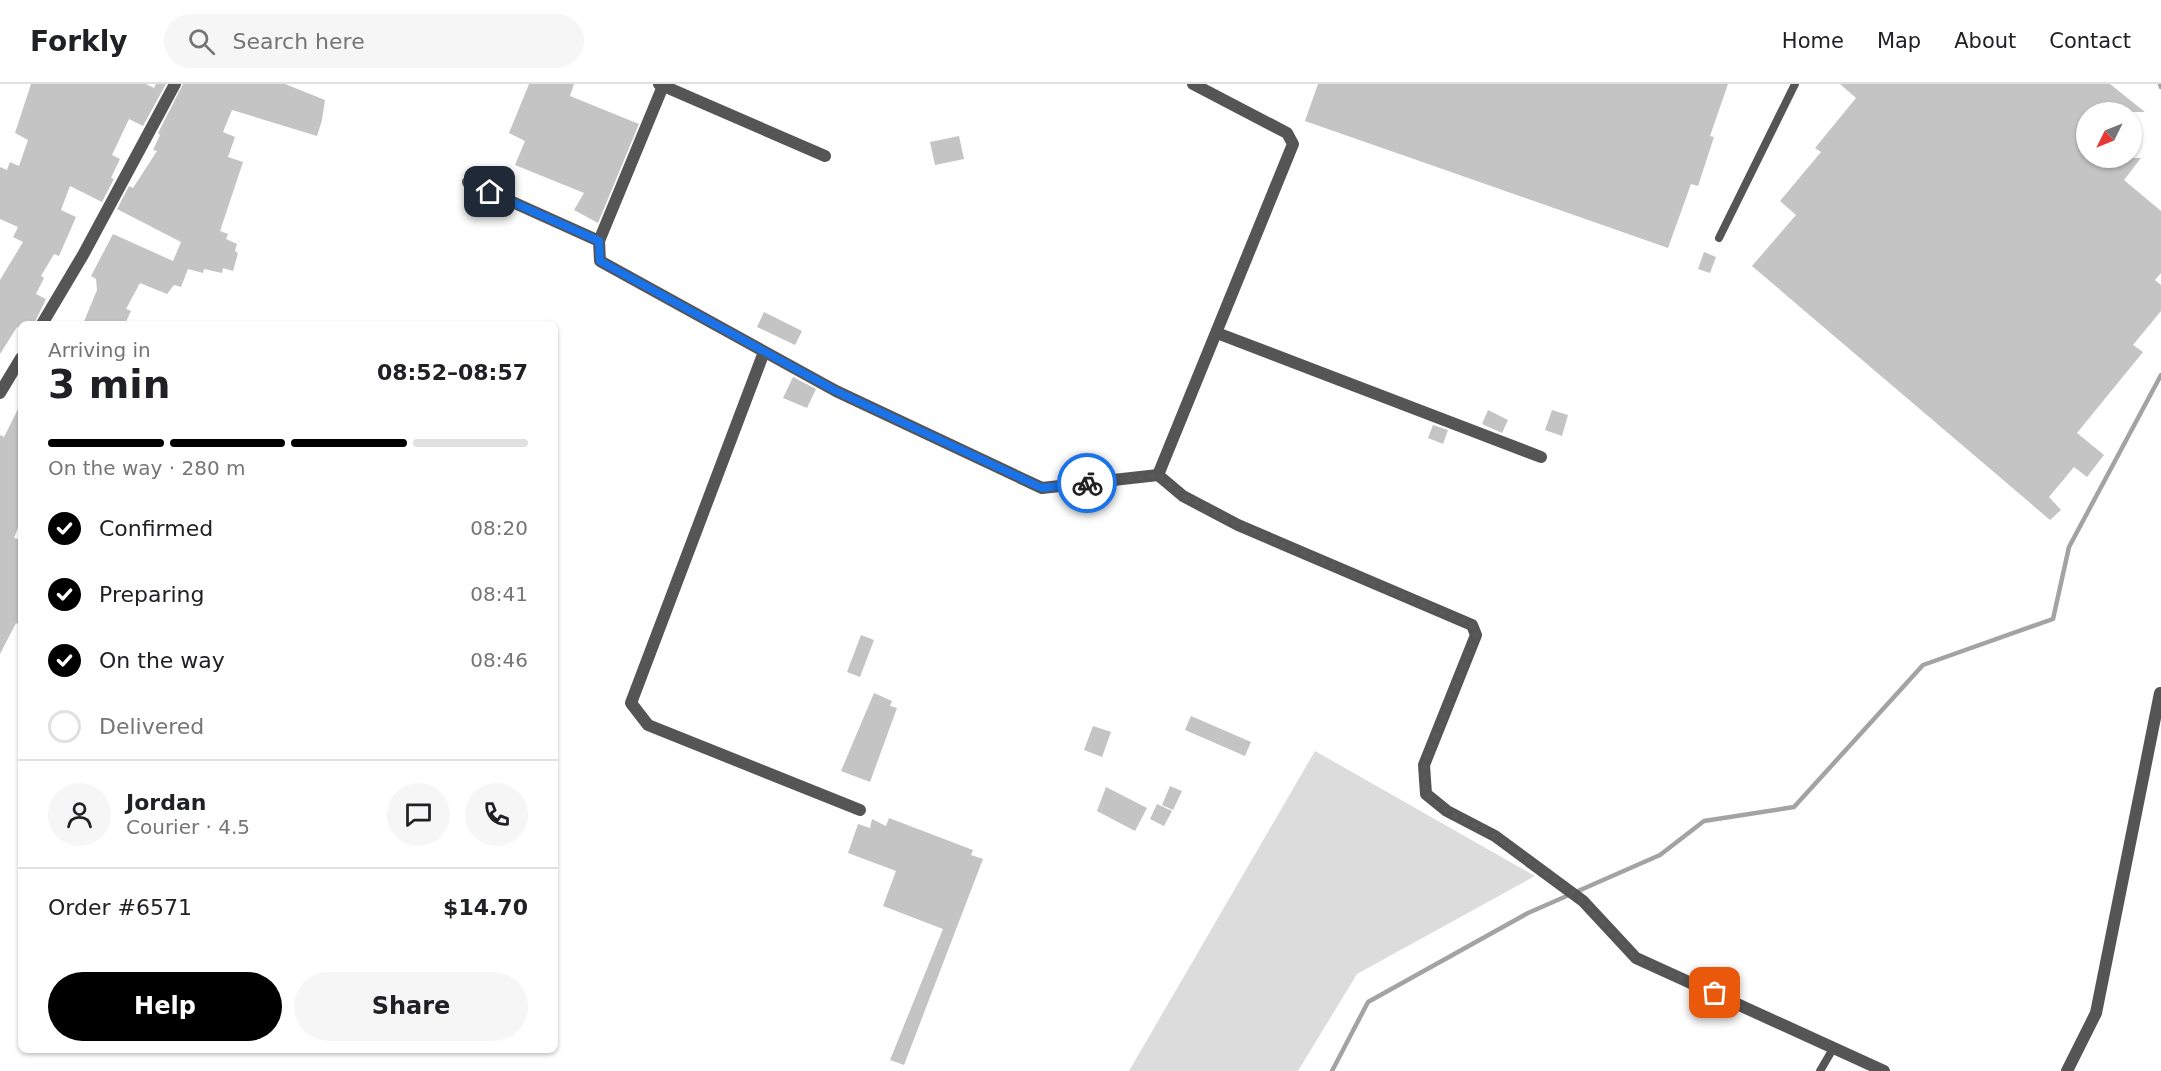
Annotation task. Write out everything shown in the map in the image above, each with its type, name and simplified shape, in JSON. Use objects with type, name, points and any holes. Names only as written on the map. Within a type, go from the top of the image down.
[{"type":"street","points":[[44,321],[83,255],[175,84]]},
{"type":"street","points":[[1158,475],[1293,144],[1287,133],[1192,84]]},
{"type":"street","points":[[825,156],[661,85],[599,241],[600,261],[836,391],[1042,488],[1158,475],[1183,496],[1238,525],[1472,625],[1476,635],[1424,765],[1426,794],[1447,811],[1495,836],[1583,901],[1636,958],[1884,1071]]},
{"type":"street","points":[[468,182],[599,241]]},
{"type":"street","points":[[1217,333],[1541,457]]},
{"type":"street","points":[[764,352],[631,703],[648,726],[860,810]]},
{"type":"street","points":[[0,393],[18,363]]},
{"type":"street","points":[[2067,1071],[2096,1012],[2160,693]]},
{"type":"lane","points":[[1719,238],[1795,84]]},
{"type":"lane","points":[[1820,1071],[1833,1047]]},
{"type":"shaded area","points":[[1315,751],[1535,876],[1357,974],[1298,1071],[1129,1071]]},
{"type":"building","points":[[31,84],[146,84],[154,88],[156,84],[166,84],[143,126],[129,119],[112,155],[120,159],[111,178],[114,179],[102,202],[70,186],[61,210],[76,217],[59,256],[54,254],[41,276],[44,278],[36,294],[46,299],[35,321],[18,321],[18,328],[0,354],[0,280],[23,242],[13,237],[18,227],[0,219],[0,167],[7,170],[10,162],[19,166],[28,140],[15,133]]},
{"type":"building","points":[[183,84],[285,84],[325,100],[317,136],[232,110],[223,132],[235,137],[228,157],[243,162],[220,231],[228,234],[226,239],[237,244],[235,251],[238,253],[233,271],[223,268],[222,273],[204,269],[203,273],[188,269],[181,287],[174,285],[167,294],[140,283],[126,309],[131,311],[126,321],[84,321],[97,290],[96,279],[91,276],[113,234],[173,261],[181,242],[117,209],[129,186],[133,188],[157,151],[153,150],[160,135],[158,133]]},
{"type":"building","points":[[529,84],[574,84],[570,96],[639,124],[598,223],[574,210],[584,193],[515,165],[525,141],[509,133]]},
{"type":"building","points":[[1318,84],[1728,84],[1710,136],[1714,137],[1698,186],[1691,184],[1668,248],[1305,121]]},
{"type":"building","points":[[1840,84],[2110,84],[2132,102],[2076,102],[2076,168],[2133,168],[2124,180],[2161,211],[2161,273],[2155,280],[2161,285],[2161,311],[2133,345],[2143,352],[2077,433],[2104,455],[2087,477],[2074,467],[2049,497],[2061,510],[2050,520],[1752,266],[1796,215],[1780,201],[1821,152],[1815,148],[1856,98]]},
{"type":"building","points":[[959,136],[964,159],[935,165],[930,142]]},
{"type":"building","points":[[1704,252],[1716,257],[1710,273],[1698,269]]},
{"type":"building","points":[[764,312],[802,331],[795,345],[757,327]]},
{"type":"building","points":[[793,377],[816,389],[807,408],[783,398]]},
{"type":"building","points":[[18,409],[18,528],[14,538],[18,539],[18,624],[16,623],[0,654],[0,435],[4,437]]},
{"type":"building","points":[[1488,410],[1508,420],[1502,433],[1482,424]]},
{"type":"building","points":[[1552,410],[1568,415],[1562,436],[1545,430]]},
{"type":"building","points":[[1433,425],[1448,430],[1443,444],[1428,438]]},
{"type":"building","points":[[861,635],[874,640],[860,677],[847,672]]},
{"type":"building","points":[[874,693],[892,701],[890,706],[897,708],[870,782],[841,771]]},
{"type":"building","points":[[1191,716],[1251,742],[1245,756],[1185,730]]},
{"type":"building","points":[[1093,726],[1111,732],[1102,757],[1084,750]]},
{"type":"building","points":[[1170,786],[1182,791],[1173,810],[1162,805]]},
{"type":"building","points":[[1106,787],[1147,808],[1135,831],[1097,811]]},
{"type":"building","points":[[1157,804],[1172,811],[1164,826],[1150,819]]},
{"type":"building","points":[[889,818],[973,850],[971,855],[983,859],[904,1065],[890,1060],[943,929],[883,906],[896,871],[848,853],[858,824],[870,828],[872,819],[886,826]]},
{"type":"waterway","points":[[1332,1071],[1368,1002],[1528,913],[1660,855],[1704,821],[1794,807],[1923,665],[2053,619],[2069,547],[2161,375]]},
{"type":"way so far","points":[[1087,483],[1158,475],[1183,496],[1238,525],[1472,625],[1476,635],[1424,765],[1426,794],[1447,811],[1495,836],[1583,901],[1636,958],[1715,993]]},
{"type":"route","points":[[490,192],[599,241],[600,261],[836,391],[1042,488],[1087,483]]}]
